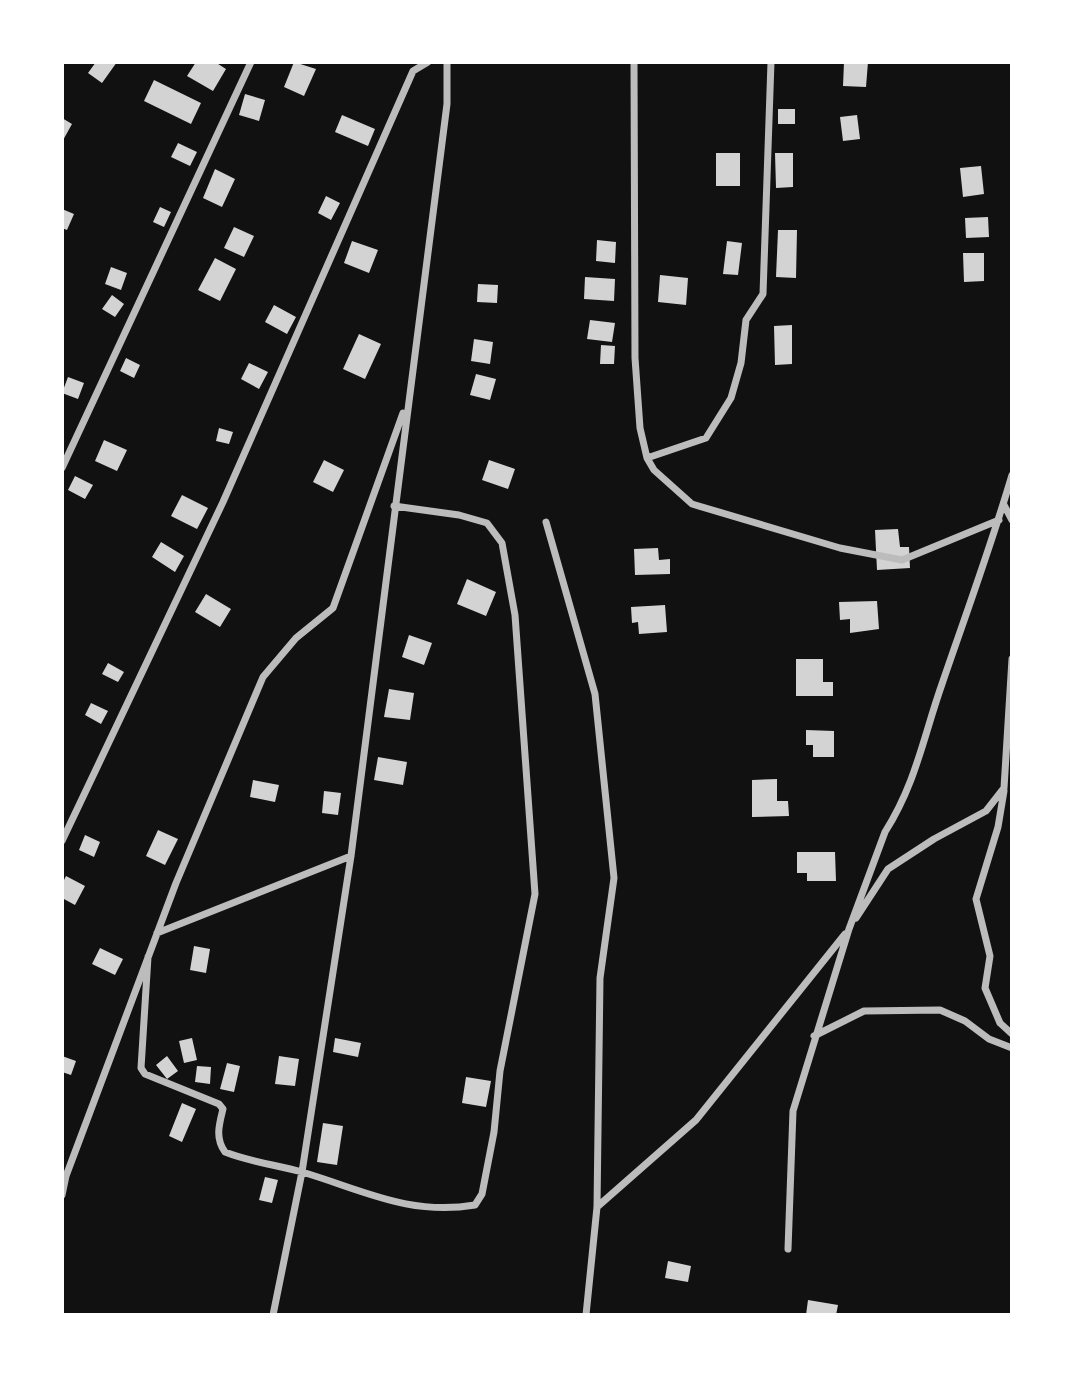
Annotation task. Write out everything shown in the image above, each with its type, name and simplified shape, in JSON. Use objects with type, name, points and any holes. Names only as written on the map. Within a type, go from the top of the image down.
[{"type":"street","points":[[62,468],[251,62]]},
{"type":"street","points":[[62,841],[223,502],[413,71],[428,62]]},
{"type":"street","points":[[273,1315],[302,1172],[351,856],[447,104],[447,62]]},
{"type":"street","points":[[634,62],[635,358],[640,428],[647,458],[654,470],[692,504],[840,548],[902,560],[999,520]]},
{"type":"street","points":[[647,458],[706,438],[731,398],[741,363],[746,320],[763,294],[771,62]]},
{"type":"street","points":[[62,1195],[66,1176],[157,933],[263,677],[296,638],[333,608],[408,399]]},
{"type":"street","points":[[788,1249],[793,1111],[814,1037],[885,832],[903,804],[916,772],[940,688],[1012,475]]},
{"type":"street","points":[[1004,504],[1012,520]]},
{"type":"street","points":[[148,957],[141,1068],[145,1074],[219,1104],[223,1109],[219,1143],[225,1152],[417,1207],[439,1210],[475,1205],[482,1194],[494,1132],[500,1071],[535,894],[515,615],[502,543],[487,523],[459,515],[394,506]]},
{"type":"street","points":[[546,522],[595,694],[614,878],[600,978],[597,1207],[586,1315]]},
{"type":"street","points":[[1012,659],[1004,788],[998,827],[976,899],[990,956],[985,988],[1000,1023],[1012,1034]]},
{"type":"street","points":[[597,1207],[696,1120],[849,929],[888,869],[986,811],[1004,788]]},
{"type":"street","points":[[157,933],[351,856]]},
{"type":"street","points":[[814,1037],[864,1011],[940,1010],[965,1021],[989,1039],[1012,1048]]},
{"type":"building","points":[[96,62],[117,62],[102,83],[88,73]]},
{"type":"building","points":[[196,62],[215,62],[226,69],[213,91],[187,76]]},
{"type":"building","points":[[294,62],[316,69],[304,96],[284,87]]},
{"type":"building","points":[[844,62],[868,62],[866,87],[843,86]]},
{"type":"building","points":[[154,80],[201,103],[191,124],[144,101]]},
{"type":"building","points":[[245,94],[265,100],[259,121],[239,115]]},
{"type":"building","points":[[778,109],[795,109],[795,124],[778,124]]},
{"type":"building","points":[[342,115],[375,129],[368,146],[335,132]]},
{"type":"building","points":[[857,115],[860,139],[843,141],[840,117]]},
{"type":"building","points":[[62,118],[72,124],[62,142]]},
{"type":"building","points":[[178,143],[197,152],[190,166],[171,157]]},
{"type":"building","points":[[716,153],[740,153],[740,186],[716,186]]},
{"type":"building","points":[[775,153],[793,153],[793,187],[776,188]]},
{"type":"building","points":[[981,166],[984,194],[963,197],[960,168]]},
{"type":"building","points":[[215,169],[235,179],[222,207],[203,198]]},
{"type":"building","points":[[326,196],[340,203],[331,220],[318,213]]},
{"type":"building","points":[[160,207],[171,212],[164,227],[153,222]]},
{"type":"building","points":[[62,209],[74,214],[67,230],[62,228]]},
{"type":"building","points":[[988,217],[989,237],[966,238],[965,218]]},
{"type":"building","points":[[234,227],[254,236],[244,257],[224,248]]},
{"type":"building","points":[[778,230],[797,230],[796,278],[776,277]]},
{"type":"building","points":[[597,240],[616,242],[615,263],[596,261]]},
{"type":"building","points":[[352,241],[378,250],[369,273],[344,263]]},
{"type":"building","points":[[727,241],[742,243],[738,275],[723,274]]},
{"type":"building","points":[[963,253],[984,253],[984,281],[964,282]]},
{"type":"building","points":[[215,258],[236,269],[220,301],[198,290]]},
{"type":"building","points":[[111,267],[127,273],[121,290],[105,284]]},
{"type":"building","points":[[660,275],[688,278],[686,305],[658,302]]},
{"type":"building","points":[[585,277],[615,279],[614,301],[584,299]]},
{"type":"building","points":[[478,284],[498,285],[497,303],[477,302]]},
{"type":"building","points":[[112,295],[124,304],[115,317],[102,309]]},
{"type":"building","points":[[274,305],[296,317],[287,334],[265,322]]},
{"type":"building","points":[[590,320],[615,323],[612,342],[587,339]]},
{"type":"building","points":[[792,325],[792,364],[775,365],[774,326]]},
{"type":"building","points":[[359,334],[381,344],[365,379],[343,369]]},
{"type":"building","points":[[474,339],[493,342],[490,364],[471,361]]},
{"type":"building","points":[[601,345],[615,346],[614,364],[600,364]]},
{"type":"building","points":[[126,358],[140,365],[134,378],[120,371]]},
{"type":"building","points":[[249,363],[268,372],[259,389],[241,379]]},
{"type":"building","points":[[476,374],[496,379],[490,400],[470,395]]},
{"type":"building","points":[[68,377],[84,383],[78,399],[62,393]]},
{"type":"building","points":[[219,428],[233,432],[229,444],[216,441]]},
{"type":"building","points":[[104,440],[127,450],[117,471],[95,461]]},
{"type":"building","points":[[324,460],[344,470],[333,492],[313,482]]},
{"type":"building","points":[[489,460],[515,469],[508,489],[482,480]]},
{"type":"building","points":[[75,476],[93,485],[85,499],[68,490]]},
{"type":"building","points":[[182,495],[208,508],[197,529],[171,516]]},
{"type":"building","points":[[898,529],[900,547],[909,547],[910,568],[877,570],[875,530]]},
{"type":"building","points":[[161,542],[184,556],[175,572],[152,557]]},
{"type":"building","points":[[658,548],[659,560],[670,559],[670,574],[635,575],[634,549]]},
{"type":"building","points":[[467,579],[496,592],[486,616],[457,604]]},
{"type":"building","points":[[206,594],[231,609],[220,627],[195,612]]},
{"type":"building","points":[[877,601],[879,629],[850,633],[850,619],[840,620],[839,602]]},
{"type":"building","points":[[665,605],[667,632],[639,634],[638,622],[632,623],[631,607]]},
{"type":"building","points":[[409,635],[432,643],[424,665],[402,657]]},
{"type":"building","points":[[796,659],[823,659],[823,682],[833,682],[833,696],[796,696]]},
{"type":"building","points":[[108,663],[124,672],[118,682],[102,674]]},
{"type":"building","points":[[389,689],[414,693],[410,720],[384,717]]},
{"type":"building","points":[[91,703],[108,711],[101,724],[85,715]]},
{"type":"building","points":[[806,730],[834,731],[834,757],[813,757],[813,745],[806,745]]},
{"type":"building","points":[[378,757],[407,762],[403,785],[374,780]]},
{"type":"building","points":[[777,779],[777,801],[788,801],[789,816],[752,817],[752,780]]},
{"type":"building","points":[[253,780],[279,785],[275,802],[250,797]]},
{"type":"building","points":[[324,791],[341,793],[338,815],[322,813]]},
{"type":"building","points":[[158,830],[178,839],[165,865],[146,856]]},
{"type":"building","points":[[85,835],[100,842],[94,857],[79,850]]},
{"type":"building","points":[[797,852],[835,852],[836,881],[807,881],[807,873],[797,873]]},
{"type":"building","points":[[66,876],[85,886],[75,905],[62,898],[62,884]]},
{"type":"building","points":[[194,946],[210,949],[206,973],[190,970]]},
{"type":"building","points":[[100,948],[123,959],[115,975],[92,964]]},
{"type":"building","points":[[192,1038],[197,1060],[184,1063],[179,1041]]},
{"type":"building","points":[[335,1038],[361,1043],[358,1057],[333,1052]]},
{"type":"building","points":[[62,1056],[76,1061],[71,1075],[62,1072]]},
{"type":"building","points":[[167,1056],[178,1071],[167,1079],[156,1065]]},
{"type":"building","points":[[279,1056],[299,1059],[295,1086],[275,1084]]},
{"type":"building","points":[[227,1063],[240,1066],[234,1092],[220,1089]]},
{"type":"building","points":[[197,1066],[211,1067],[210,1084],[195,1082]]},
{"type":"building","points":[[466,1077],[491,1081],[486,1107],[462,1103]]},
{"type":"building","points":[[182,1103],[196,1109],[182,1142],[169,1136]]},
{"type":"building","points":[[323,1123],[343,1126],[337,1165],[317,1162]]},
{"type":"building","points":[[265,1177],[278,1180],[272,1203],[259,1200]]},
{"type":"building","points":[[668,1261],[691,1266],[688,1282],[665,1278]]},
{"type":"building","points":[[808,1300],[838,1305],[836,1315],[806,1315]]}]
